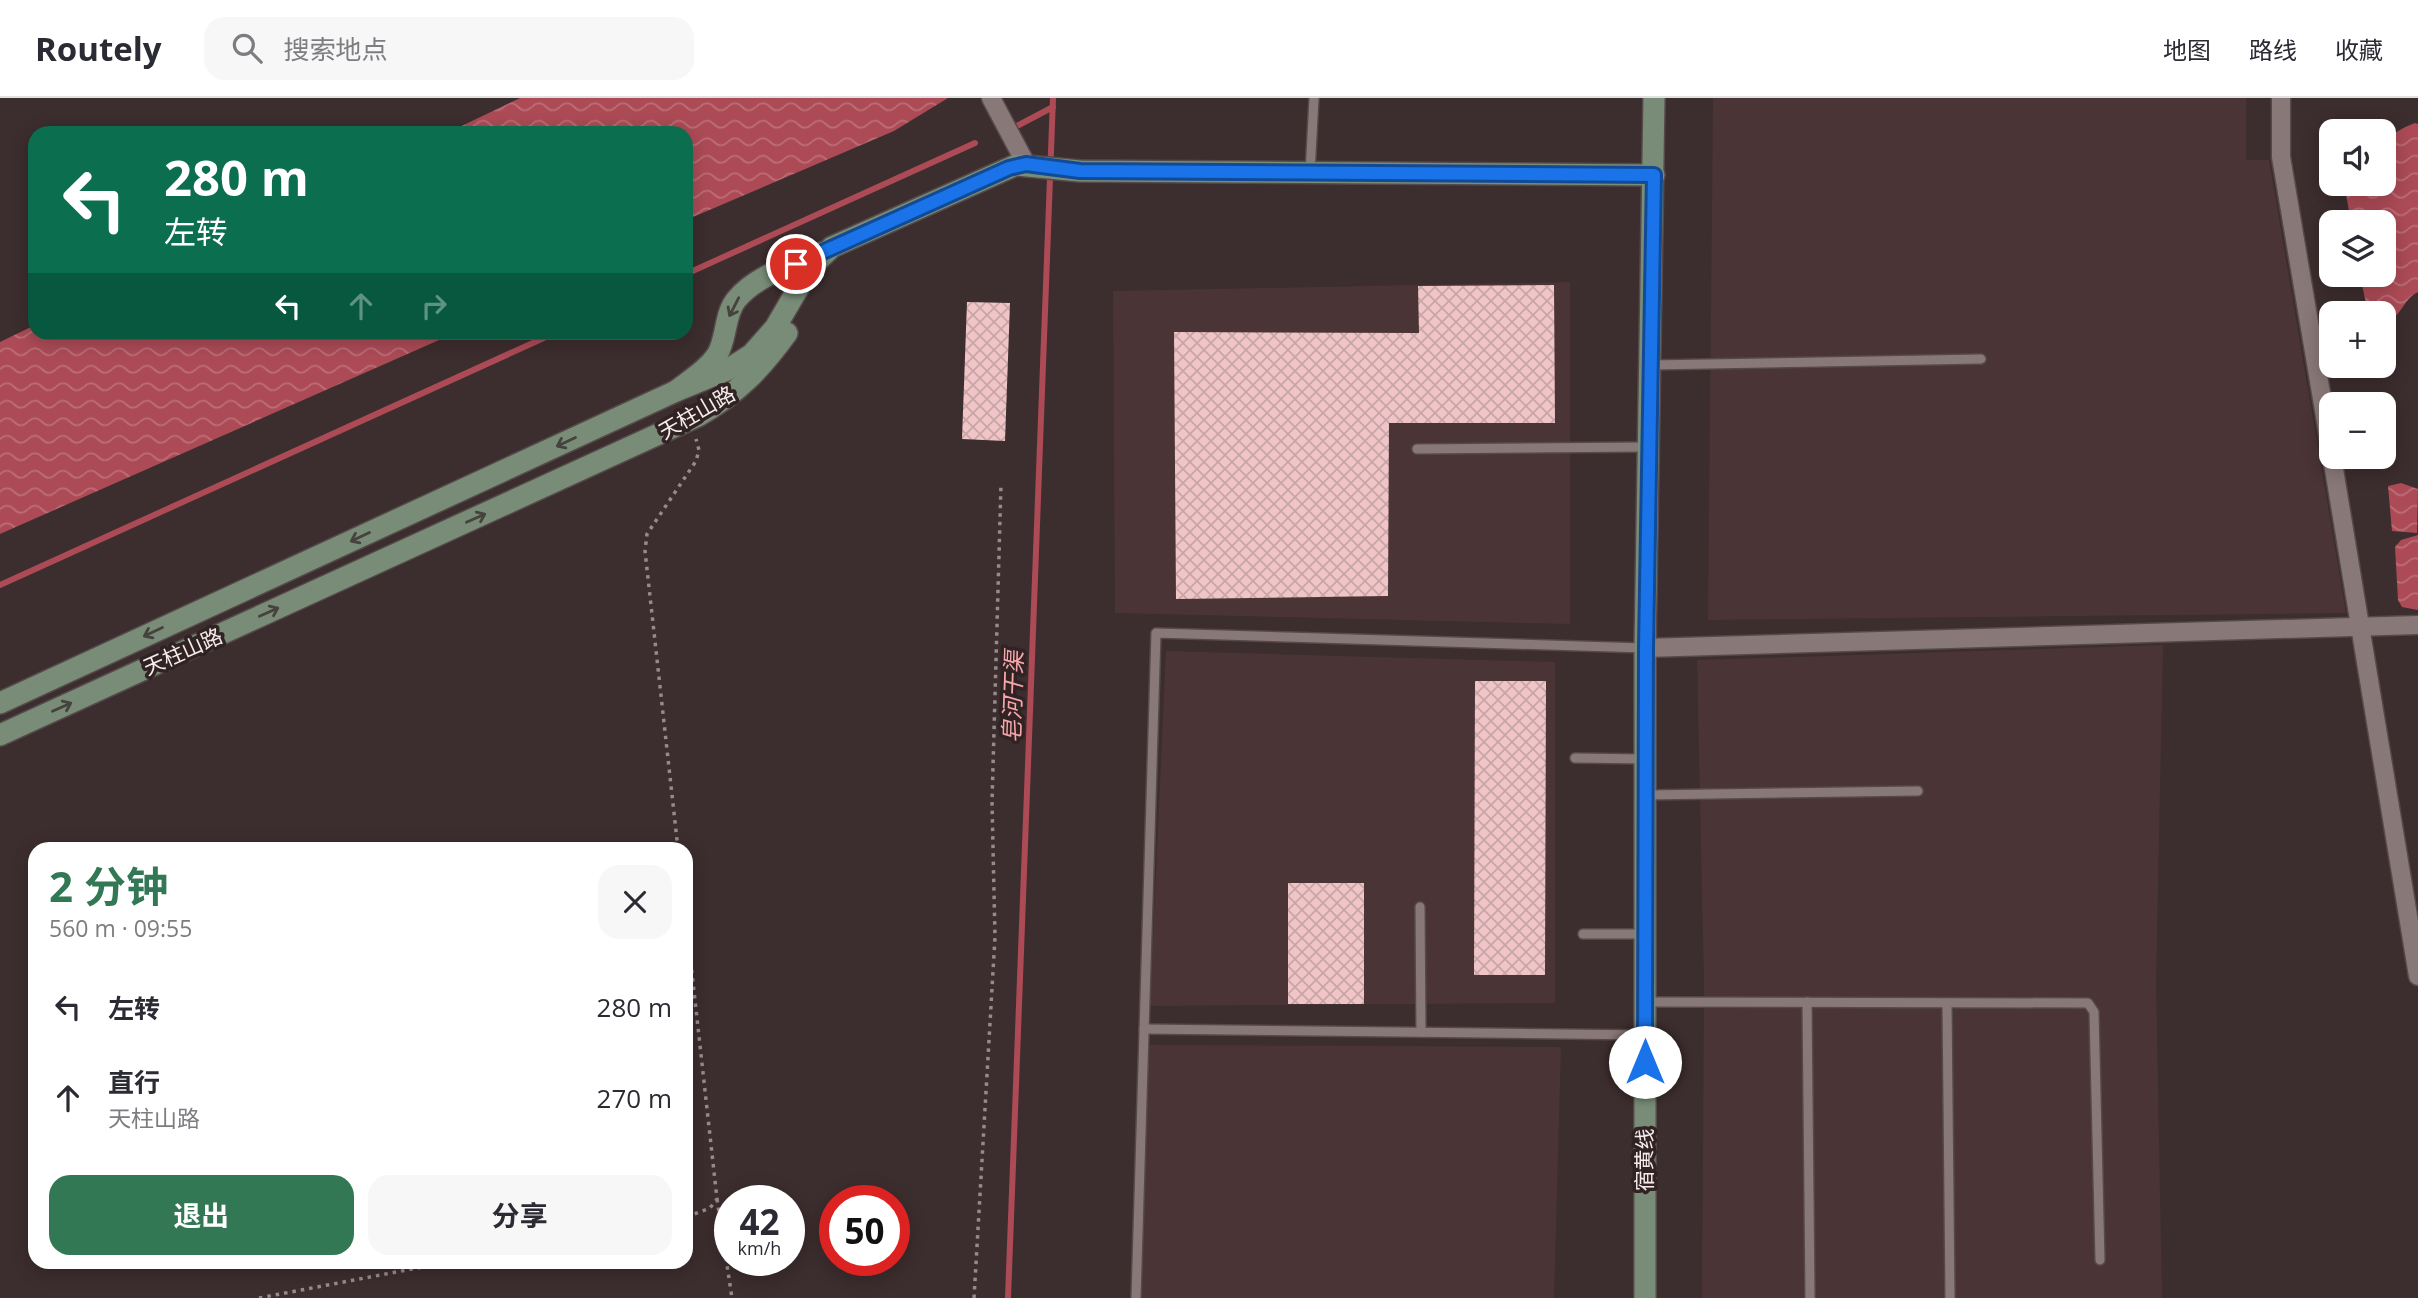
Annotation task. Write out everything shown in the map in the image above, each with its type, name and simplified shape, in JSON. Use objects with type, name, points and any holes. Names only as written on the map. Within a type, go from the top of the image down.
[{"type":"street","points":[[991,98],[1030,165]]},
{"type":"street","name":"宿黄线","points":[[1645,1298],[1645,759],[1654,98]]},
{"type":"street","points":[[2281,98],[2281,157],[2321,392]]},
{"type":"street","points":[[677,391],[727,370],[752,354],[775,328],[810,268],[832,247],[1009,168],[1030,165],[1080,171],[1654,175]]},
{"type":"street","name":"天柱山路","points":[[0,703],[677,391],[708,367],[718,354],[731,310],[743,292],[759,281],[832,247]]},
{"type":"street","name":"天柱山路","points":[[0,735],[690,420],[730,398],[762,368],[789,331],[832,247]]},
{"type":"street","points":[[2334,469],[2418,976]]},
{"type":"street","points":[[1646,648],[2418,625]]},
{"type":"lane","points":[[1310,173],[1314,98]]},
{"type":"lane","points":[[1650,365],[1981,359]]},
{"type":"lane","points":[[1416,449],[1649,447]]},
{"type":"lane","points":[[1136,1298],[1156,633],[1646,648]]},
{"type":"lane","points":[[1575,758],[1645,759]]},
{"type":"lane","points":[[1645,795],[1918,791]]},
{"type":"lane","points":[[1420,907],[1421,1032]]},
{"type":"lane","points":[[1583,934],[1645,934]]},
{"type":"lane","points":[[1645,1002],[2088,1003],[2094,1012],[2100,1260]]},
{"type":"lane","points":[[1807,1002],[1810,1298]]},
{"type":"lane","points":[[1947,1003],[1950,1298]]},
{"type":"lane","points":[[1144,1029],[1645,1035]]},
{"type":"path","points":[[677,842],[645,551],[647,534],[696,461],[699,450],[690,420]]},
{"type":"path","points":[[974,1298],[995,937],[992,803],[1001,484]]},
{"type":"path","points":[[693,982],[715,1185]]},
{"type":"path","points":[[693,1214],[710,1208],[714,1203]]},
{"type":"path","points":[[258,1298],[412,1269]]},
{"type":"path","points":[[729,1276],[732,1298]]},
{"type":"shaded area","points":[[1713,98],[2246,98],[2246,160],[2269,160],[2319,454],[2319,469],[2322,469],[2346,613],[1708,620]]},
{"type":"shaded area","points":[[1570,282],[1570,624],[1115,613],[1113,291]]},
{"type":"shaded area","points":[[2163,645],[2156,982],[2162,1298],[1702,1298],[1704,985],[1697,660]]},
{"type":"shaded area","points":[[1166,651],[1555,662],[1555,1003],[1150,1006]]},
{"type":"shaded area","points":[[1145,1045],[1561,1047],[1554,1298],[1140,1298]]},
{"type":"water","points":[[520,98],[948,98],[894,131],[693,217],[693,126],[462,126]]},
{"type":"water","points":[[2418,124],[2418,292],[2396,315],[2396,301],[2365,301],[2363,287],[2396,287],[2396,210],[2349,210],[2346,196],[2396,196],[2396,133]]},
{"type":"water","points":[[28,328],[28,340],[439,340],[0,534],[0,342]]},
{"type":"water","points":[[2401,483],[2418,489],[2417,533],[2392,531],[2388,486]]},
{"type":"water","points":[[2418,535],[2418,610],[2402,607],[2398,600],[2395,547],[2401,540]]},
{"type":"building","points":[[1554,285],[1555,423],[1389,423],[1388,596],[1176,599],[1174,332],[1419,333],[1418,286]]},
{"type":"building","points":[[967,302],[1010,303],[1005,441],[962,439]]},
{"type":"building","points":[[1475,681],[1546,681],[1545,975],[1474,975]]},
{"type":"building","points":[[1288,883],[1364,883],[1364,1004],[1288,1004]]},
{"type":"waterway","name":"皂河干渠","points":[[1008,1298],[1053,98]]},
{"type":"waterway","points":[[1015,127],[1053,107]]},
{"type":"waterway","points":[[693,271],[975,143]]},
{"type":"waterway","points":[[0,585],[539,340]]},
{"type":"route","points":[[796,264],[1016,165],[1080,171],[1654,175],[1646,648],[1645,1062]]}]
